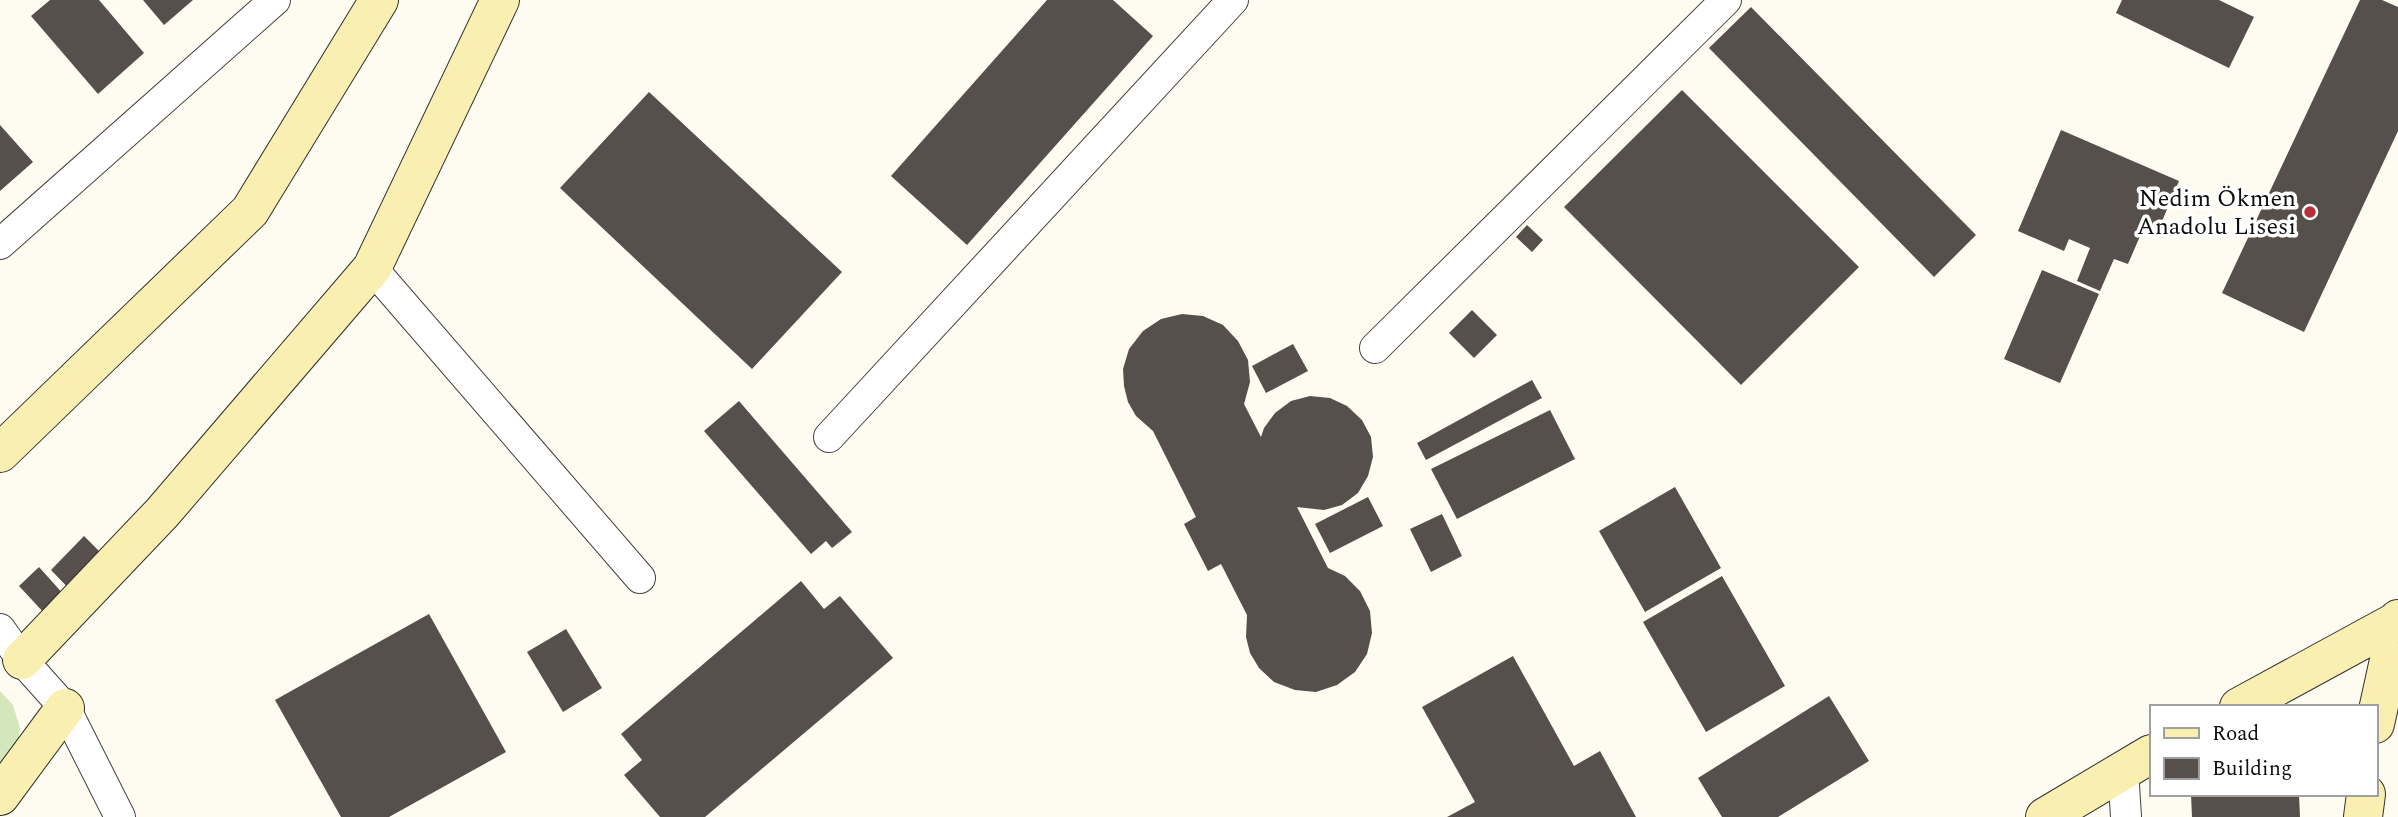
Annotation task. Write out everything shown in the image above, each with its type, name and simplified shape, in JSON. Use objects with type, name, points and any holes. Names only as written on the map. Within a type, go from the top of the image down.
[{"type":"street","points":[[0,244],[275,0]]},
{"type":"street","points":[[0,453],[250,211],[379,0]]},
{"type":"street","points":[[22,660],[162,513],[372,268],[500,0]]},
{"type":"street","points":[[829,437],[1233,0]]},
{"type":"street","points":[[1375,348],[1726,0]]},
{"type":"street","points":[[372,268],[640,578]]},
{"type":"street","points":[[2243,705],[2397,620]]},
{"type":"street","points":[[2377,715],[2397,620]]},
{"type":"street","points":[[0,629],[22,660],[65,708],[120,817]]},
{"type":"street","points":[[0,796],[65,708]]},
{"type":"street","points":[[2045,817],[2137,762]]},
{"type":"street","points":[[2126,817],[2137,762]]},
{"type":"street","points":[[2363,817],[2366,796]]},
{"type":"green space","points":[[0,691],[13,705],[20,728],[13,773],[0,792]]},
{"type":"building","points":[[50,0],[99,0],[144,53],[98,94],[31,16]]},
{"type":"building","points":[[143,0],[193,0],[164,25]]},
{"type":"building","points":[[1047,0],[1113,0],[1153,36],[967,245],[891,176]]},
{"type":"building","points":[[2122,0],[2219,0],[2254,17],[2229,68],[2116,13]]},
{"type":"building","name":"Nedim Ökmen Anadolu Lisesi","points":[[2360,0],[2382,0],[2398,7],[2398,131],[2304,332],[2222,293]]},
{"type":"building","points":[[1751,7],[1976,235],[1934,277],[1709,48]]},
{"type":"building","points":[[1682,90],[1859,267],[1741,385],[1564,207]]},
{"type":"building","points":[[649,92],[842,272],[752,369],[560,188]]},
{"type":"building","points":[[0,125],[33,162],[0,191]]},
{"type":"building","points":[[2061,130],[2179,181],[2157,233],[2144,227],[2128,264],[2114,259],[2100,291],[2077,281],[2090,248],[2069,239],[2064,251],[2018,231]]},
{"type":"building","points":[[1527,225],[1543,240],[1532,252],[1516,237]]},
{"type":"building","points":[[2042,270],[2099,294],[2060,383],[2004,359]]},
{"type":"building","points":[[1472,310],[1497,335],[1474,358],[1449,333]]},
{"type":"building","points":[[1182,314],[1203,316],[1223,325],[1238,341],[1248,360],[1250,382],[1244,404],[1261,437],[1275,413],[1291,401],[1310,396],[1330,398],[1347,406],[1362,420],[1371,437],[1373,457],[1368,476],[1358,493],[1342,505],[1324,510],[1297,507],[1328,568],[1345,576],[1360,591],[1370,611],[1372,633],[1367,654],[1355,672],[1337,685],[1316,692],[1295,690],[1274,682],[1259,668],[1250,653],[1246,637],[1247,615],[1221,564],[1208,571],[1184,524],[1196,517],[1153,431],[1136,416],[1128,402],[1123,369],[1129,349],[1143,331],[1161,319]]},
{"type":"building","points":[[1293,344],[1308,371],[1266,393],[1252,366]]},
{"type":"building","points":[[1532,380],[1542,398],[1426,460],[1417,443]]},
{"type":"building","points":[[739,401],[852,532],[832,548],[826,541],[811,554],[704,431]]},
{"type":"building","points":[[1550,410],[1575,459],[1457,519],[1431,469]]},
{"type":"building","points":[[1675,487],[1721,568],[1645,612],[1599,531]]},
{"type":"building","points":[[1368,497],[1383,526],[1330,553],[1315,524]]},
{"type":"building","points":[[1442,514],[1462,556],[1431,572],[1410,529]]},
{"type":"building","points":[[84,536],[113,565],[79,599],[51,570]]},
{"type":"building","points":[[39,567],[65,596],[46,615],[19,586]]},
{"type":"building","points":[[1722,576],[1785,686],[1706,732],[1643,622]]},
{"type":"building","points":[[801,581],[824,609],[840,596],[893,658],[705,817],[660,817],[624,775],[642,760],[621,734]]},
{"type":"building","points":[[429,614],[506,752],[389,817],[341,817],[275,700]]},
{"type":"building","points":[[566,629],[602,688],[563,712],[527,652]]},
{"type":"building","points":[[1513,656],[1574,766],[1600,751],[1636,817],[1447,817],[1475,802],[1422,707]]},
{"type":"building","points":[[1829,696],[1869,761],[1778,817],[1722,817],[1698,778]]},
{"type":"building","points":[[2191,796],[2299,796],[2300,817],[2192,817]]},
{"type":"place","name":"Nedim Ökmen Anadolu Lisesi","points":[[2310,212]]}]
